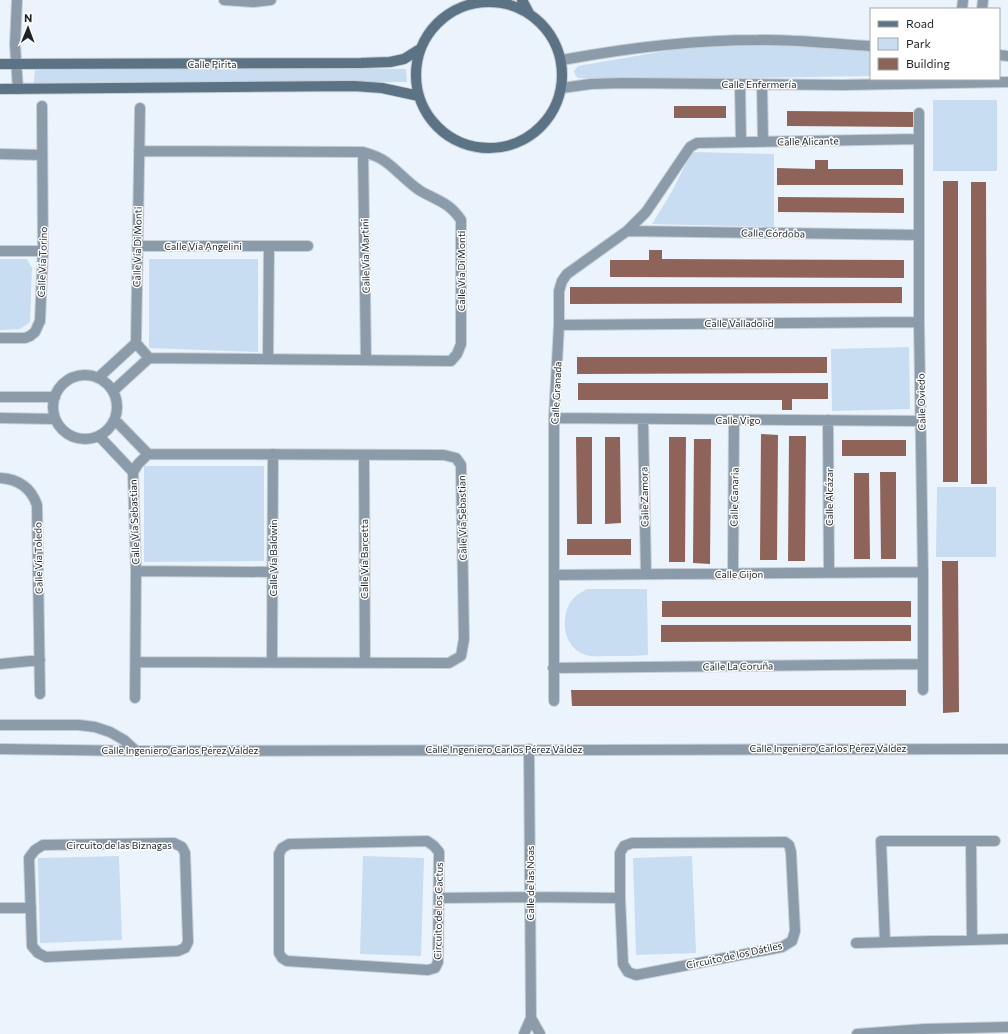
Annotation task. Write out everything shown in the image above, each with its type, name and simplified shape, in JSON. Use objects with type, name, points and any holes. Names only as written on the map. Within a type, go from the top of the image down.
[{"type":"street","points":[[17,0],[15,26],[18,89]]},
{"type":"street","points":[[224,0],[253,2],[271,0]]},
{"type":"street","points":[[522,0],[529,13]]},
{"type":"street","points":[[484,1],[507,4],[529,13],[541,22],[550,33],[562,60],[562,88],[554,111],[538,130],[518,142],[494,148],[469,145],[447,135],[430,118],[419,96],[416,73],[420,50],[428,35],[438,22],[452,12],[466,5],[484,1]]},
{"type":"street","points":[[562,60],[607,52],[689,42],[759,40],[870,46]]},
{"type":"street","name":"Calle Pirita","points":[[0,64],[361,64],[390,62],[404,59],[420,50]]},
{"type":"street","name":"Calle Enfermería","points":[[562,88],[591,84],[622,83],[762,85],[957,81],[1008,82]]},
{"type":"street","points":[[0,84],[0,89],[354,86],[382,88],[419,96]]},
{"type":"street","points":[[740,84],[741,142]]},
{"type":"street","points":[[762,85],[763,142]]},
{"type":"street","name":"Calle Vía Torino","points":[[0,338],[25,338],[35,332],[40,321],[43,251],[42,106]]},
{"type":"street","name":"Calle Vía Di Monti","points":[[136,343],[140,108]]},
{"type":"street","name":"Calle Oviedo","points":[[919,114],[919,322],[923,572],[923,690]]},
{"type":"street","name":"Calle Alicante","points":[[696,143],[919,139]]},
{"type":"street","name":"Calle Granada","points":[[554,701],[554,418],[559,324],[559,291],[562,281],[567,274],[627,231],[646,212],[690,147],[696,143]]},
{"type":"street","name":"Calle Vía Di Monti","points":[[139,151],[363,152],[385,161],[419,189],[445,202],[455,211],[461,220],[461,344],[458,354],[450,361],[149,358]]},
{"type":"street","name":"Calle Vía Martini","points":[[363,152],[366,360]]},
{"type":"street","points":[[0,154],[42,155]]},
{"type":"street","name":"Calle Córdoba","points":[[627,231],[919,235]]},
{"type":"street","name":"Calle Vía Angelini","points":[[137,246],[308,246]]},
{"type":"street","points":[[268,360],[269,246]]},
{"type":"street","points":[[0,251],[43,251]]},
{"type":"street","name":"Calle Valladolid","points":[[559,324],[919,322]]},
{"type":"street","points":[[98,378],[136,343],[149,358],[113,391]]},
{"type":"street","points":[[89,375],[107,383],[113,391],[117,400],[117,410],[114,420],[110,428],[99,436],[80,439],[69,435],[54,419],[53,409],[55,397],[62,385],[70,379],[89,375]]},
{"type":"street","points":[[0,397],[55,397]]},
{"type":"street","points":[[0,418],[54,419]]},
{"type":"street","name":"Calle Vigo","points":[[554,418],[921,421]]},
{"type":"street","name":"Calle Zamora","points":[[643,419],[646,574]]},
{"type":"street","points":[[114,420],[148,454]]},
{"type":"street","name":"Calle Canaria","points":[[733,574],[734,420]]},
{"type":"street","name":"Calle Alcázar","points":[[828,420],[829,573]]},
{"type":"street","points":[[99,436],[133,472]]},
{"type":"street","name":"Calle Vía Sebastian","points":[[135,698],[136,570],[133,472],[138,464],[148,454],[444,455],[456,458],[461,465],[464,639],[461,656],[449,663],[136,662]]},
{"type":"street","name":"Calle Vía Baldwin","points":[[272,662],[273,454]]},
{"type":"street","name":"Calle Vía Barcetta","points":[[364,455],[364,663]]},
{"type":"street","name":"Calle Vía Toledo","points":[[0,478],[6,478],[18,482],[26,487],[34,495],[37,505],[40,694]]},
{"type":"street","points":[[136,570],[273,572]]},
{"type":"street","name":"Calle Gijon","points":[[554,575],[923,572]]},
{"type":"street","points":[[0,664],[40,660]]},
{"type":"street","name":"Calle La Coruña","points":[[554,668],[923,664]]},
{"type":"street","points":[[0,725],[95,727],[110,732],[124,740],[136,751]]},
{"type":"street","name":"Calle Ingeniero Carlos Pérez Valdez","points":[[0,749],[136,751],[1008,748]]},
{"type":"street","name":"Calle de las Noas","points":[[524,1034],[531,1018],[529,749]]},
{"type":"street","name":"Circuito de los Cactus","points":[[427,841],[439,852],[439,898],[438,962],[435,968],[428,970],[287,961],[282,958],[279,953],[279,854],[282,848],[289,844],[427,841]]},
{"type":"street","points":[[885,942],[881,841],[994,841]]},
{"type":"street","points":[[971,841],[972,940]]},
{"type":"street","name":"Circuito de los Dátiles","points":[[785,842],[789,845],[791,852],[795,931],[792,941],[782,947],[636,975],[628,972],[623,964],[620,898],[620,853],[624,846],[632,843],[785,842]]},
{"type":"street","name":"Circuito de las Biznagas","points":[[174,843],[182,847],[185,853],[188,942],[185,948],[178,951],[46,957],[38,953],[32,946],[31,908],[29,858],[35,850],[43,845],[174,843]]},
{"type":"street","points":[[439,898],[620,898]]},
{"type":"street","points":[[0,908],[31,908]]},
{"type":"street","points":[[856,943],[1008,939]]},
{"type":"street","name":"Calle de las Noas","points":[[531,1018],[540,1034]]},
{"type":"street","points":[[857,1034],[1008,1027]]},
{"type":"green space","points":[[750,44],[870,49],[870,76],[622,80],[578,78],[574,71],[578,66],[677,49]]},
{"type":"green space","points":[[255,67],[406,69],[407,82],[34,83],[35,69]]},
{"type":"green space","points":[[933,100],[997,100],[997,171],[933,171]]},
{"type":"green space","points":[[692,152],[774,154],[774,227],[652,224],[671,193]]},
{"type":"green space","points":[[0,259],[27,259],[32,268],[30,322],[20,329],[0,330]]},
{"type":"green space","points":[[149,259],[258,259],[258,352],[149,348]]},
{"type":"green space","points":[[909,347],[910,409],[832,411],[831,349]]},
{"type":"green space","points":[[144,466],[264,466],[264,561],[144,562]]},
{"type":"green space","points":[[937,487],[996,487],[996,557],[936,557]]},
{"type":"green space","points":[[587,589],[647,589],[648,655],[585,655],[570,644],[565,626],[567,609],[574,598]]},
{"type":"green space","points":[[119,856],[122,940],[40,943],[38,858]]},
{"type":"green space","points":[[363,856],[424,858],[421,956],[360,954]]},
{"type":"green space","points":[[692,856],[696,953],[636,955],[633,858]]},
{"type":"building","points":[[674,106],[726,106],[726,118],[674,118]]},
{"type":"building","points":[[787,111],[913,112],[913,127],[787,126]]},
{"type":"building","points":[[815,160],[828,160],[828,169],[903,169],[903,185],[777,185],[777,168],[815,169]]},
{"type":"building","points":[[943,181],[958,181],[958,482],[943,482]]},
{"type":"building","points":[[971,182],[986,182],[987,484],[971,484]]},
{"type":"building","points":[[778,197],[904,198],[904,213],[778,212]]},
{"type":"building","points":[[649,250],[662,250],[662,259],[904,260],[904,278],[610,277],[610,260],[649,260]]},
{"type":"building","points":[[570,287],[902,287],[902,303],[570,304]]},
{"type":"building","points":[[577,357],[827,357],[827,373],[577,374]]},
{"type":"building","points":[[578,383],[828,383],[828,399],[792,399],[792,410],[782,410],[782,400],[578,400]]},
{"type":"building","points":[[761,434],[778,435],[777,560],[760,560]]},
{"type":"building","points":[[789,436],[806,436],[805,561],[788,561]]},
{"type":"building","points":[[576,437],[592,437],[592,524],[577,524]]},
{"type":"building","points":[[605,437],[620,437],[621,523],[605,524]]},
{"type":"building","points":[[669,437],[686,437],[685,562],[669,562]]},
{"type":"building","points":[[694,439],[711,439],[710,564],[693,563]]},
{"type":"building","points":[[842,440],[906,440],[906,456],[842,456]]},
{"type":"building","points":[[880,472],[896,472],[896,559],[881,559]]},
{"type":"building","points":[[854,473],[869,473],[870,559],[854,559]]},
{"type":"building","points":[[567,539],[631,539],[631,555],[567,555]]},
{"type":"building","points":[[942,561],[958,561],[959,712],[943,713]]},
{"type":"building","points":[[662,601],[911,601],[911,617],[662,617]]},
{"type":"building","points":[[661,625],[911,625],[911,641],[661,642]]},
{"type":"building","points":[[571,690],[906,690],[906,706],[572,706]]}]
